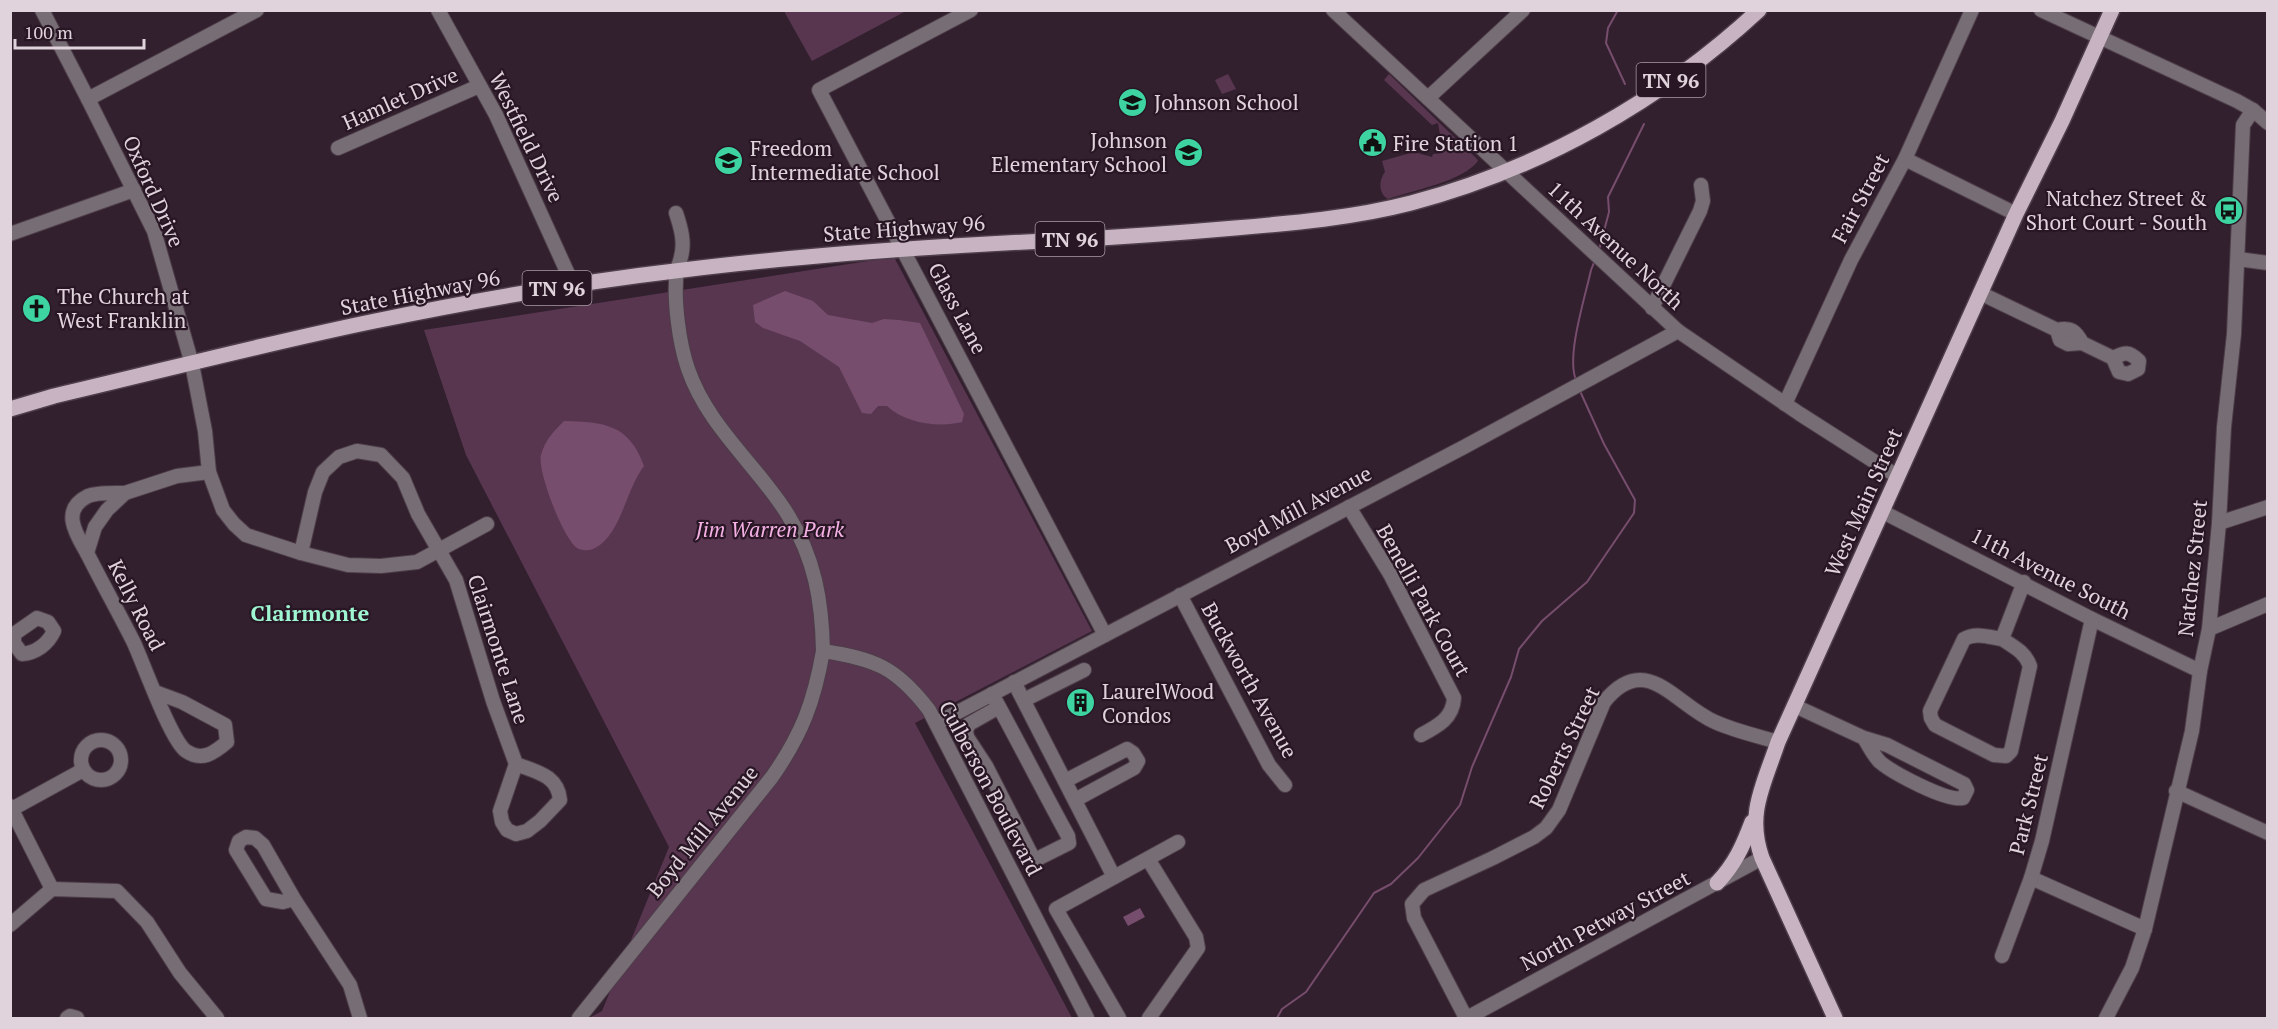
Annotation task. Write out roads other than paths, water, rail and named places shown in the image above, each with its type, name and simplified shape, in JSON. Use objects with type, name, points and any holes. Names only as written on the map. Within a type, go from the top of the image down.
[{"type":"main road","name":"State Highway 96","points":[[10,409],[375,321],[573,285],[800,256],[903,248],[1138,236],[1301,222],[1377,211],[1506,171],[1553,151],[1630,109],[1688,68],[1759,10]]},
{"type":"main road","name":"West Main Street","points":[[1835,1018],[1762,858],[1755,832],[1755,810],[1778,742],[2016,214],[2112,10]]},
{"type":"main road","points":[[1717,883],[1732,868],[1743,849],[1755,810]]},
{"type":"street","name":"Oxford Drive","points":[[42,10],[153,231],[192,364],[205,431],[209,472],[223,510],[234,524],[246,535],[301,553],[348,565],[381,566],[417,562],[487,524]]},
{"type":"street","points":[[88,99],[257,10]]},
{"type":"street","name":"Westfield Drive","points":[[438,10],[496,116],[573,285]]},
{"type":"street","name":"Glass Lane","points":[[971,10],[819,90],[1105,635]]},
{"type":"street","name":"11th Avenue North","points":[[1333,10],[1589,251],[1678,331],[1897,476]]},
{"type":"street","points":[[1428,98],[1523,10]]},
{"type":"street","name":"Fair Street","points":[[1785,404],[1851,260],[1905,159],[1972,10]]},
{"type":"street","points":[[2041,10],[2223,94],[2253,110],[2268,123]]},
{"type":"street","name":"Hamlet Drive","points":[[338,148],[479,86]]},
{"type":"street","points":[[2253,110],[2268,109]]},
{"type":"street","name":"Natchez Street","points":[[2106,1018],[2132,968],[2145,929],[2192,731],[2200,671],[2209,629],[2219,523],[2224,427],[2234,334],[2242,125],[2253,110]]},
{"type":"street","points":[[1905,159],[2016,214]]},
{"type":"street","points":[[1652,308],[1700,211],[1703,201],[1701,185]]},
{"type":"street","points":[[10,234],[134,190]]},
{"type":"street","points":[[676,213],[683,244],[677,271],[677,314],[683,349],[694,384],[725,435],[771,491],[788,514],[800,536],[814,573],[822,610],[823,651]]},
{"type":"street","points":[[2238,259],[2268,263]]},
{"type":"street","points":[[1980,293],[2057,330],[2060,340],[2068,344],[2082,343],[2113,358]]},
{"type":"street","name":"Boyd Mill Avenue","points":[[936,723],[1568,392],[1678,331]]},
{"type":"street","name":"Clairmonte Lane","points":[[301,553],[315,492],[323,472],[339,457],[357,451],[381,455],[402,478],[418,514],[456,580],[493,701],[516,764]]},
{"type":"street","name":"Kelly Road","points":[[155,692],[182,702],[225,725],[227,742],[212,755],[196,756],[184,750],[175,739],[134,644],[87,553],[95,527],[107,510],[125,493],[177,476],[209,472]]},
{"type":"street","points":[[87,553],[72,525],[72,516],[77,505],[88,495],[125,493]]},
{"type":"street","name":"Benelli Park Court","points":[[1349,507],[1390,574],[1454,698],[1451,713],[1445,720],[1421,735]]},
{"type":"street","points":[[2219,523],[2268,507]]},
{"type":"street","name":"11th Avenue South","points":[[1883,512],[2024,582],[2092,619],[2200,671]]},
{"type":"street","points":[[2002,639],[2024,582]]},
{"type":"street","name":"Buckworth Avenue","points":[[1180,595],[1269,765],[1285,785]]},
{"type":"street","points":[[2209,629],[2268,604]]},
{"type":"street","name":"Park Street","points":[[2092,619],[2042,841],[2031,878],[2145,929]]},
{"type":"street","points":[[1979,635],[2002,639],[2021,651],[2027,657],[2030,666],[2011,751],[2006,756],[1994,755],[1935,725],[1930,711],[1964,639],[1968,636],[1979,635]]},
{"type":"street","name":"Boyd Mill Avenue","points":[[579,1018],[772,777],[791,750],[813,701],[823,651]]},
{"type":"street","name":"Culberson Boulevard","points":[[823,651],[856,656],[875,662],[896,674],[912,689],[936,723],[1087,1018]]},
{"type":"street","points":[[1024,700],[1084,670]]},
{"type":"street","name":"Roberts Street","points":[[1467,1018],[1414,918],[1412,904],[1424,890],[1493,858],[1534,837],[1546,828],[1559,810],[1604,702],[1615,688],[1627,681],[1646,679],[1659,685],[1714,722],[1778,742]]},
{"type":"street","points":[[1014,682],[1114,877]]},
{"type":"street","points":[[992,694],[999,707],[1068,836],[1069,843],[1037,859],[1032,856],[986,766],[967,737],[966,730],[969,724],[999,707]]},
{"type":"street","points":[[1795,706],[1864,738],[1887,745],[1964,784],[1967,790],[1963,798],[1956,800],[1936,793],[1882,763],[1864,738]]},
{"type":"street","points":[[1065,781],[1127,749],[1138,761],[1134,768],[1075,800]]},
{"type":"street","points":[[516,764],[552,779],[559,788],[561,800],[527,831],[516,834],[507,830],[500,812],[516,764]]},
{"type":"street","points":[[52,889],[11,807],[83,770]]},
{"type":"street","points":[[2176,791],[2268,832]]},
{"type":"street","points":[[294,899],[283,902],[266,899],[236,850],[239,841],[246,837],[255,838],[263,845],[294,899],[350,985],[360,1018]]},
{"type":"street","points":[[1119,1018],[1056,909],[1178,842]]},
{"type":"street","name":"North Petway Street","points":[[1467,1018],[1762,858]]},
{"type":"street","points":[[1148,859],[1196,936],[1198,948],[1149,1018]]},
{"type":"street","points":[[2002,956],[2031,878]]},
{"type":"street","points":[[10,925],[52,889],[117,891],[147,922],[180,973],[217,1018]]},
{"type":"street","points":[[68,1018],[70,1016],[77,1018]]},
{"type":"waterway","points":[[1618,10],[1608,28],[1606,43],[1625,84]]},
{"type":"waterway","points":[[1599,250],[1609,212],[1608,197],[1644,124]]},
{"type":"waterway","points":[[1576,380],[1573,357],[1575,342],[1595,260]]},
{"type":"waterway","points":[[1277,1018],[1282,1009],[1306,992],[1374,893],[1391,884],[1418,858],[1460,805],[1472,767],[1511,677],[1519,649],[1542,621],[1587,582],[1634,513],[1635,500],[1604,444],[1580,391]]},
{"type":"place","name":"Johnson School","points":[[1133,102]]},
{"type":"place","name":"Fire Station 1","points":[[1372,143]]},
{"type":"place","name":"Johnson Elementary School","points":[[1188,152]]},
{"type":"place","name":"Freedom Intermediate School","points":[[729,160]]},
{"type":"place","name":"Natchez Street & Short Court - South","points":[[2228,210]]},
{"type":"place","name":"The Church at West Franklin","points":[[36,308]]},
{"type":"place","name":"LaurelWood Condos","points":[[1081,703]]},
{"type":"district","name":"Clairmonte","points":[[310,612]]},
{"type":"park label","name":"Jim Warren Park","points":[[770,529]]}]
